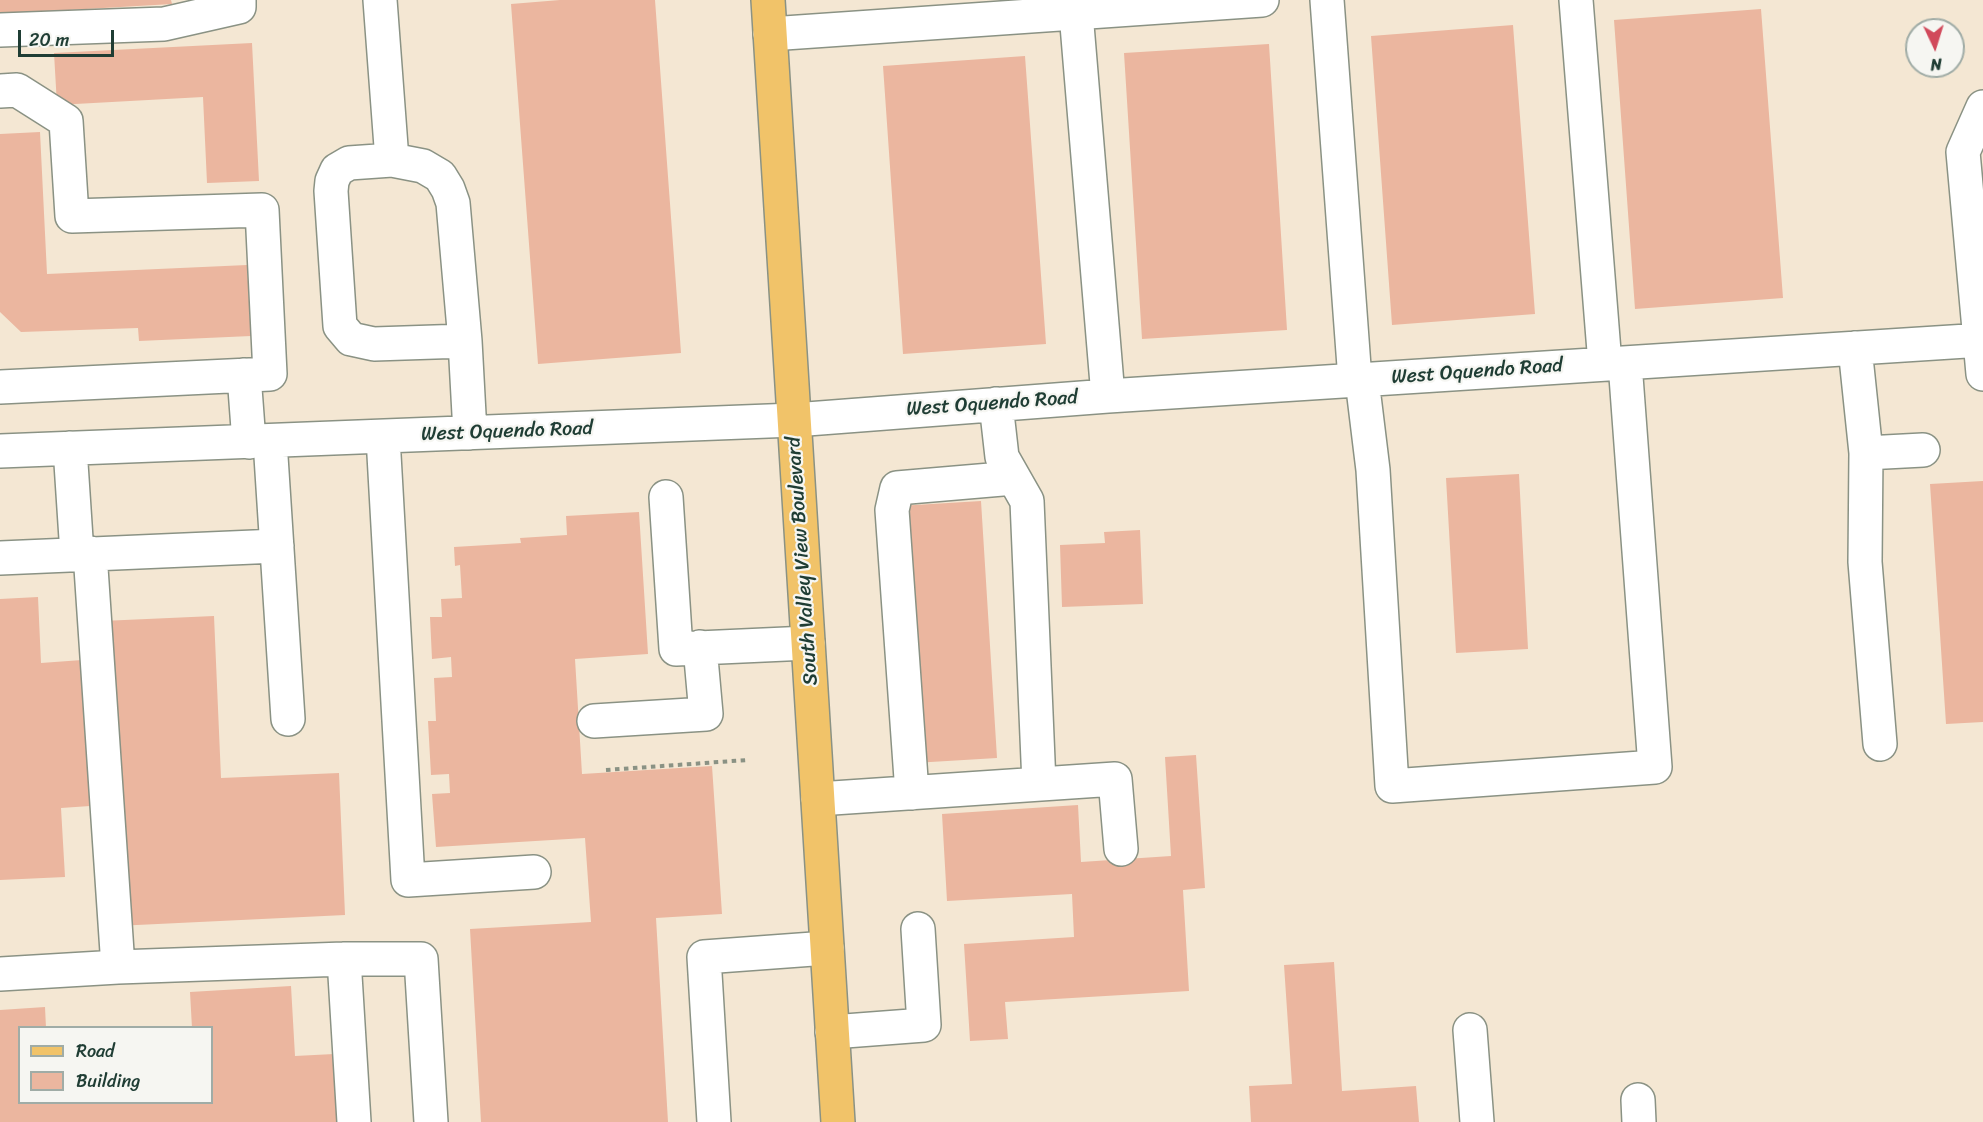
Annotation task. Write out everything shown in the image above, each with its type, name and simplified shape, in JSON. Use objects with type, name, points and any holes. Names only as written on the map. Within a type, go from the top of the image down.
[{"type":"main road","name":"South Valley View Boulevard","points":[[768,0],[838,1122]]},
{"type":"street","points":[[0,30],[164,24],[239,7],[239,0]]},
{"type":"street","points":[[380,0],[392,160]]},
{"type":"street","points":[[770,34],[1262,0]]},
{"type":"street","points":[[1328,0],[1358,380],[1373,470],[1392,786],[1655,767],[1576,0]]},
{"type":"street","points":[[1076,13],[1108,396]]},
{"type":"street","points":[[0,91],[17,90],[66,121],[72,216],[262,210],[270,374],[0,387]]},
{"type":"street","points":[[1983,108],[1964,152],[1979,285],[1983,374]]},
{"type":"street","points":[[465,341],[374,344],[351,339],[340,326],[331,191],[337,170],[349,163],[392,160],[423,166],[440,176],[448,189],[453,203],[465,341],[470,433]]},
{"type":"street","name":"West Oquendo Road","points":[[0,451],[794,420],[1108,396],[1981,340]]},
{"type":"street","points":[[1855,348],[1866,453],[1865,562],[1880,744]]},
{"type":"street","points":[[244,375],[260,441],[277,546],[288,719]]},
{"type":"street","points":[[996,404],[1002,457],[1027,501],[1039,784]]},
{"type":"street","points":[[383,437],[408,880],[534,872]]},
{"type":"street","points":[[70,448],[83,554],[118,967]]},
{"type":"street","points":[[1866,453],[1923,450]]},
{"type":"street","points":[[912,793],[892,510],[897,488],[1014,478]]},
{"type":"street","points":[[666,497],[676,649],[808,643]]},
{"type":"street","points":[[0,558],[277,546]]},
{"type":"street","points":[[594,721],[706,714],[700,647]]},
{"type":"street","points":[[818,799],[1115,779],[1121,849]]},
{"type":"street","points":[[832,1032],[924,1025],[918,929]]},
{"type":"street","points":[[714,1122],[704,957],[827,948]]},
{"type":"street","points":[[344,959],[354,1122]]},
{"type":"street","points":[[0,974],[118,967],[344,959],[421,959],[431,1122]]},
{"type":"street","points":[[1470,1030],[1477,1122]]},
{"type":"path","points":[[606,770],[747,760]]},
{"type":"building","points":[[0,0],[171,0],[172,4],[0,14]]},
{"type":"building","points":[[560,0],[655,0],[681,353],[538,364],[511,4]]},
{"type":"building","points":[[1761,9],[1783,298],[1635,309],[1614,20]]},
{"type":"building","points":[[1513,25],[1535,314],[1392,325],[1371,36]]},
{"type":"building","points":[[252,43],[259,181],[207,183],[203,97],[57,105],[54,53]]},
{"type":"building","points":[[1269,44],[1287,330],[1142,339],[1124,53]]},
{"type":"building","points":[[1025,56],[1046,344],[903,354],[883,66]]},
{"type":"building","points":[[40,132],[47,274],[247,265],[251,336],[139,341],[138,328],[21,332],[0,312],[0,134]]},
{"type":"building","points":[[1519,474],[1528,649],[1456,653],[1446,478]]},
{"type":"building","points":[[1983,481],[1983,722],[1946,724],[1930,484]]},
{"type":"building","points":[[981,501],[997,758],[914,763],[899,506]]},
{"type":"building","points":[[639,512],[648,654],[575,659],[582,774],[712,766],[722,914],[656,918],[668,1122],[481,1122],[470,929],[591,922],[585,838],[436,847],[432,794],[450,793],[449,774],[431,775],[428,721],[436,721],[434,678],[452,677],[451,657],[432,659],[430,617],[442,617],[441,599],[462,598],[460,565],[455,566],[454,547],[521,543],[520,538],[567,535],[566,516]]},
{"type":"building","points":[[1140,530],[1143,604],[1062,607],[1060,545],[1105,543],[1104,532]]},
{"type":"building","points":[[38,597],[41,663],[82,660],[90,806],[61,808],[65,877],[0,880],[0,599]]},
{"type":"building","points":[[214,616],[221,778],[339,773],[345,915],[116,926],[102,621]]},
{"type":"building","points":[[1196,755],[1205,888],[1183,890],[1189,991],[1005,1002],[1008,1039],[970,1041],[964,944],[1074,937],[1072,894],[947,901],[942,814],[1078,805],[1081,862],[1171,856],[1165,757]]},
{"type":"building","points":[[1334,962],[1342,1091],[1416,1086],[1419,1122],[1251,1122],[1249,1086],[1292,1084],[1284,965]]},
{"type":"building","points":[[291,986],[295,1056],[334,1054],[337,1122],[0,1122],[0,1010],[45,1007],[46,1026],[18,1026],[18,1104],[213,1104],[213,1026],[192,1026],[190,992]]}]
